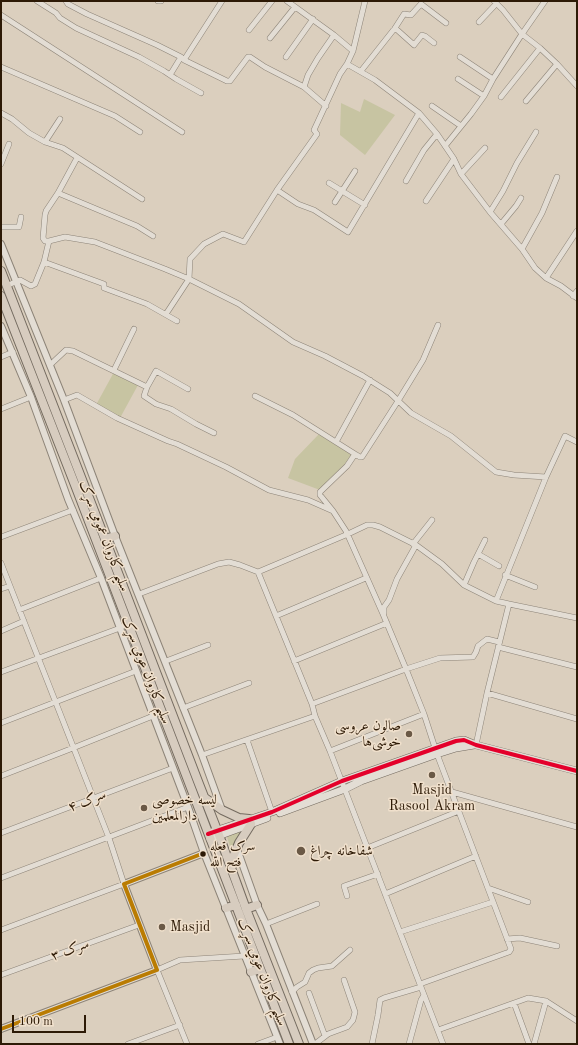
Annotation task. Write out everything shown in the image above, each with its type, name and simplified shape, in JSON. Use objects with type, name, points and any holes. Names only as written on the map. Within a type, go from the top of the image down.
[{"type":"main road","name":"سلیم کاروان عمومي سړک","points":[[1,272],[79,484],[105,539],[299,1044]]},
{"type":"main road","name":"سلیم کاروان عومي سړک","points":[[2,300],[79,484],[128,623],[289,1044]]},
{"type":"main road","points":[[105,539],[115,536]]},
{"type":"main road","points":[[209,836],[345,789],[436,751],[456,741],[464,740],[476,745],[577,771]]},
{"type":"main road","points":[[232,869],[233,857],[250,822],[342,781],[436,751]]},
{"type":"main road","points":[[204,796],[212,804],[222,810],[250,822]]},
{"type":"main road","points":[[226,908],[236,905]]},
{"type":"main road","points":[[246,909],[257,905]]},
{"type":"main road","points":[[251,972],[260,969]]},
{"type":"street","points":[[37,1],[76,28],[139,57],[201,93]]},
{"type":"street","points":[[66,1],[68,4],[87,14],[158,45],[230,82],[248,57],[304,86],[326,106]]},
{"type":"street","points":[[170,75],[222,1]]},
{"type":"street","points":[[249,30],[272,1]]},
{"type":"street","points":[[287,1],[334,35],[353,51]]},
{"type":"street","points":[[166,314],[188,279],[190,259],[204,244],[223,234],[244,242],[277,190],[317,134],[314,130],[340,74],[353,51],[366,1]]},
{"type":"street","points":[[445,146],[484,96],[493,79],[545,1]]},
{"type":"street","points":[[478,22],[495,2],[504,10],[522,34],[557,64],[577,86]]},
{"type":"street","points":[[361,71],[395,28],[404,14],[411,16],[421,4],[446,23]]},
{"type":"street","points":[[270,38],[295,7]]},
{"type":"street","points":[[1,14],[182,132]]},
{"type":"street","points":[[286,57],[312,19]]},
{"type":"street","points":[[395,28],[414,45],[423,35],[434,43]]},
{"type":"street","points":[[304,86],[308,75],[334,35]]},
{"type":"street","points":[[502,97],[540,48]]},
{"type":"street","points":[[460,57],[493,79]]},
{"type":"street","points":[[347,64],[375,80],[419,113],[437,134],[454,159],[461,174],[490,212],[522,249],[535,268],[546,278],[576,295]]},
{"type":"street","points":[[526,101],[557,64]]},
{"type":"street","points":[[1,67],[115,116],[140,132]]},
{"type":"street","points":[[458,79],[484,96]]},
{"type":"street","points":[[432,106],[461,126]]},
{"type":"street","points":[[1,113],[12,119],[29,133],[45,142],[63,148],[142,199]]},
{"type":"street","points":[[277,190],[298,204],[314,210],[346,232],[348,231],[419,113]]},
{"type":"street","points":[[45,142],[60,119]]},
{"type":"street","points":[[490,212],[503,191],[516,164],[536,132]]},
{"type":"street","points":[[406,181],[424,150],[437,134]]},
{"type":"street","points":[[1,164],[9,144]]},
{"type":"street","points":[[461,174],[485,148]]},
{"type":"street","points":[[77,158],[58,193],[46,211],[43,238],[45,241],[65,237],[95,242],[188,279],[238,304],[294,342],[325,356],[370,380],[390,393],[412,412],[451,436],[496,472],[546,477]]},
{"type":"street","points":[[426,201],[454,159]]},
{"type":"street","points":[[335,202],[355,171]]},
{"type":"street","points":[[522,249],[542,213],[557,177]]},
{"type":"street","points":[[328,183],[365,205]]},
{"type":"street","points":[[58,193],[137,226],[153,236]]},
{"type":"street","points":[[501,224],[521,198]]},
{"type":"street","points":[[1,226],[19,227],[21,217]]},
{"type":"street","points":[[546,278],[577,232]]},
{"type":"street","points":[[6,286],[20,280],[31,286],[35,284],[44,262],[49,241]]},
{"type":"street","points":[[1,244],[64,400],[115,536],[166,661],[222,810]]},
{"type":"street","points":[[44,262],[104,284],[104,288],[147,304],[177,321]]},
{"type":"street","points":[[255,396],[292,415],[362,457],[423,360],[438,325]]},
{"type":"street","points":[[1,326],[13,352],[73,510],[101,578],[204,853],[280,1044]]},
{"type":"street","points":[[114,370],[134,329]]},
{"type":"street","points":[[50,365],[66,350],[73,351],[147,387]]},
{"type":"street","points":[[1,357],[13,352]]},
{"type":"street","points":[[188,389],[156,371],[144,396],[156,404],[171,409],[214,432]]},
{"type":"street","points":[[336,442],[370,380]]},
{"type":"street","points":[[64,400],[77,395],[118,418],[226,467],[269,490],[308,500],[333,511]]},
{"type":"street","points":[[1,409],[30,397]]},
{"type":"street","points":[[496,601],[505,575],[565,436],[577,442]]},
{"type":"street","points":[[355,454],[347,466],[320,492],[320,495],[333,511],[348,534],[387,623],[424,714],[436,751],[511,949],[509,952],[380,1000],[372,1044]]},
{"type":"street","points":[[1,537],[73,510]]},
{"type":"street","points":[[383,614],[384,607],[389,600],[397,579],[414,544],[432,520]]},
{"type":"street","points":[[258,572],[367,525],[373,525],[414,544],[442,564],[464,585],[496,601],[577,618]]},
{"type":"street","points":[[464,585],[485,540]]},
{"type":"street","points":[[478,554],[499,566]]},
{"type":"street","points":[[139,594],[218,564],[229,562],[240,564],[258,572],[312,704],[315,716],[342,781],[443,1044]]},
{"type":"street","points":[[1,563],[109,838],[139,925],[187,1044]]},
{"type":"street","points":[[505,575],[535,588]]},
{"type":"street","points":[[19,610],[101,578]]},
{"type":"street","points":[[276,616],[366,578]]},
{"type":"street","points":[[1,589],[10,586]]},
{"type":"street","points":[[476,745],[498,645],[509,604]]},
{"type":"street","points":[[1,631],[24,621]]},
{"type":"street","points":[[1,672],[120,628],[128,623]]},
{"type":"street","points":[[294,661],[387,623]]},
{"type":"street","points":[[312,704],[440,658],[473,657],[478,646],[487,639],[498,645],[577,667]]},
{"type":"street","points":[[166,661],[208,645]]},
{"type":"street","points":[[1,723],[136,671]]},
{"type":"street","points":[[183,708],[249,683]]},
{"type":"street","points":[[487,693],[577,719]]},
{"type":"street","points":[[330,751],[424,714]]},
{"type":"street","points":[[1,776],[153,716]]},
{"type":"street","points":[[202,755],[315,716]]},
{"type":"street","points":[[247,740],[272,812]]},
{"type":"street","name":"سرک ۴","points":[[1,833],[173,768]]},
{"type":"street","points":[[452,792],[577,826]]},
{"type":"street","points":[[1,878],[188,807]]},
{"type":"street","points":[[367,848],[459,811]]},
{"type":"street","points":[[237,849],[257,905],[314,1044],[322,1040],[325,1036],[347,1027],[354,1016],[355,1012],[344,980]]},
{"type":"street","points":[[1,930],[204,853]]},
{"type":"street","points":[[386,894],[476,856]]},
{"type":"street","points":[[347,896],[344,886],[378,874]]},
{"type":"street","points":[[488,888],[528,902]]},
{"type":"street","points":[[400,932],[493,902]]},
{"type":"street","points":[[266,924],[317,904]]},
{"type":"street","name":"سرک ۳","points":[[1,975],[139,925]]},
{"type":"street","points":[[507,939],[520,938],[557,946]]},
{"type":"street","points":[[292,992],[305,982],[309,973],[313,970],[332,966],[350,950]]},
{"type":"street","points":[[1,1030],[180,960],[244,956]]},
{"type":"street","points":[[309,993],[325,1036]]},
{"type":"street","points":[[409,1044],[421,1000],[424,995]]},
{"type":"street","points":[[438,1030],[528,998],[546,1001],[577,1021]]},
{"type":"street","points":[[534,1044],[546,1001]]},
{"type":"street","points":[[514,1003],[529,1044]]},
{"type":"street","points":[[128,1044],[180,1025]]},
{"type":"street","points":[[258,1044],[277,1037]]},
{"type":"shaded area","points":[[364,99],[395,115],[365,155],[340,135],[341,103],[360,112]]},
{"type":"shaded area","points":[[114,372],[138,385],[120,418],[96,405]]},
{"type":"shaded area","points":[[319,434],[353,453],[344,465],[320,490],[288,478],[295,459]]},
{"type":"shaded area","points":[[244,829],[232,853],[227,837]]},
{"type":"transit line","points":[[208,834],[272,812],[342,781],[456,741],[464,740],[476,745],[577,771]]},
{"type":"transit line","points":[[1,1029],[157,970],[124,884],[204,853]]},
{"type":"place","name":"صالون عروسی خوشی‌ها","points":[[409,734]]},
{"type":"place","name":"Masjid Rasool Akram","points":[[432,775]]},
{"type":"place","name":"لیسه خصوصی دارالمعلمین","points":[[144,808]]},
{"type":"place","name":"شفاخانه چراغ","points":[[301,851]]},
{"type":"place","name":"سرک قعله فتح الله","points":[[203,854]]},
{"type":"place","name":"Masjid","points":[[162,927]]}]
